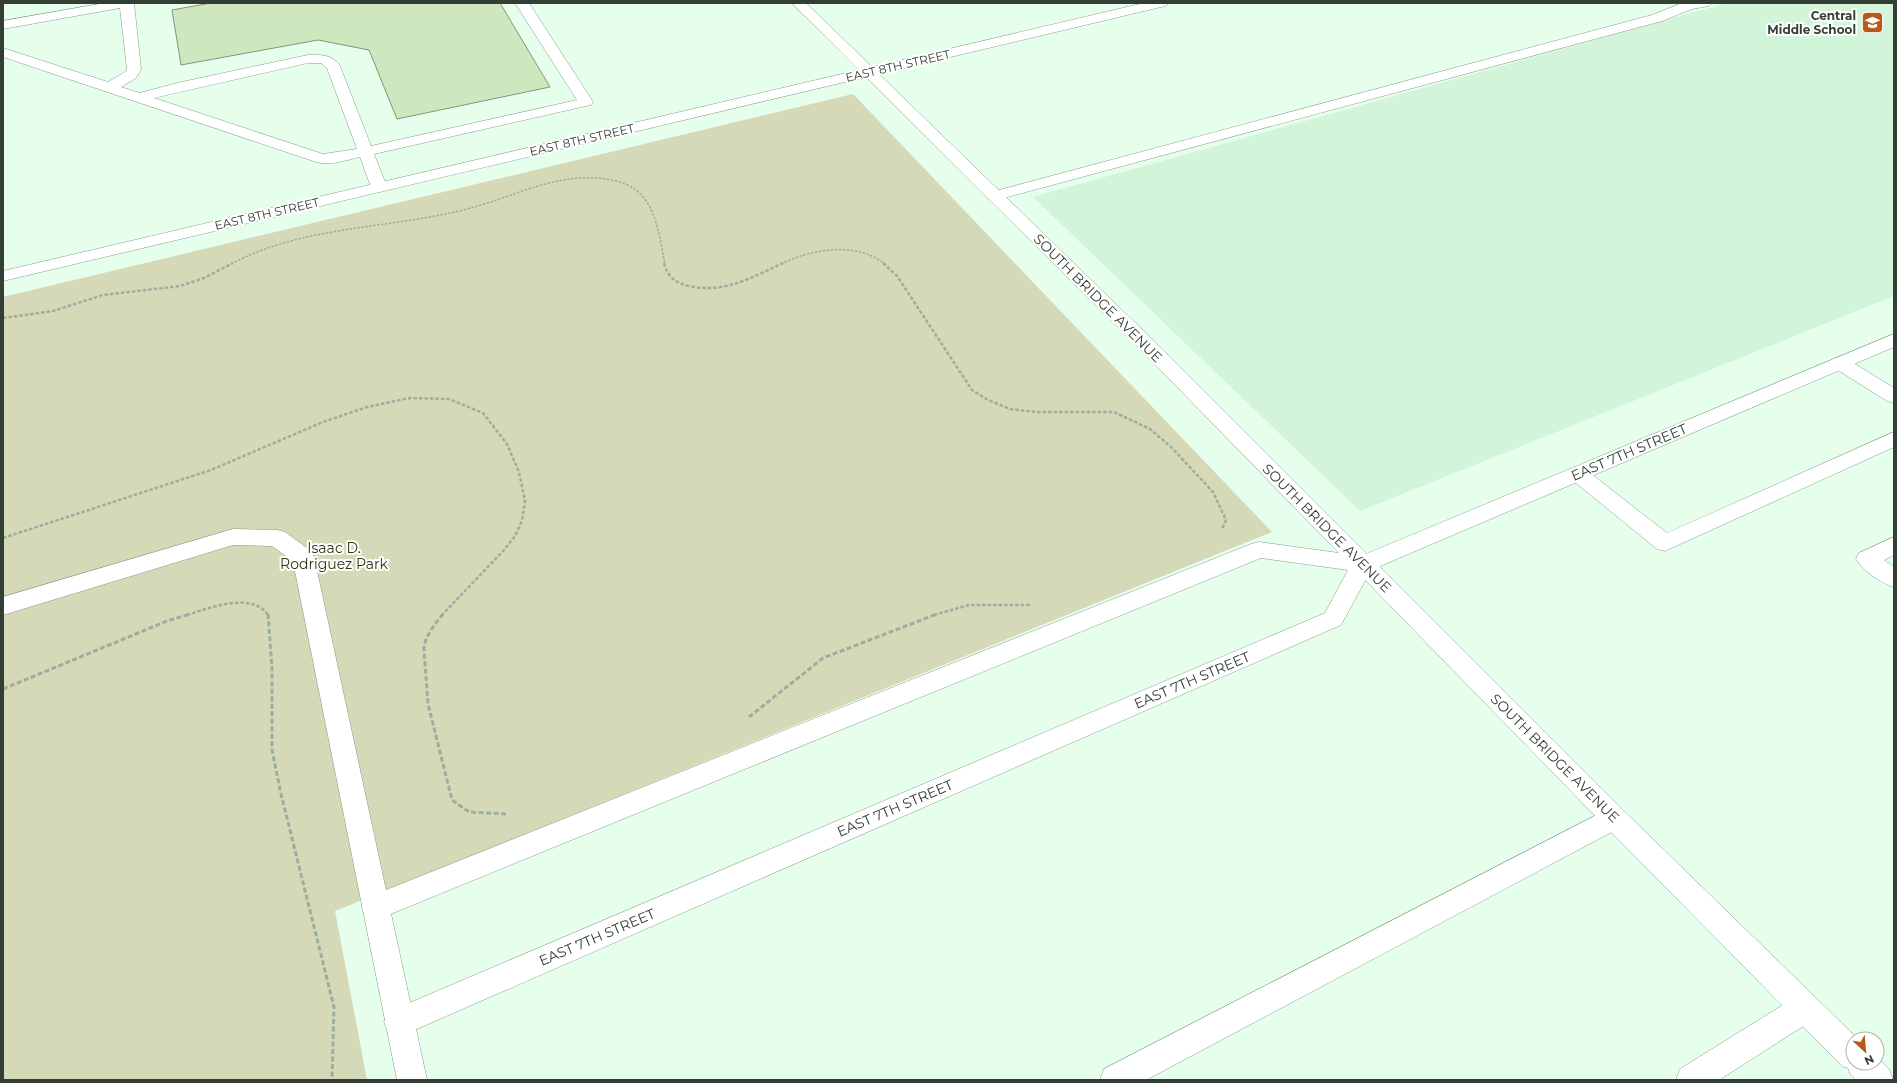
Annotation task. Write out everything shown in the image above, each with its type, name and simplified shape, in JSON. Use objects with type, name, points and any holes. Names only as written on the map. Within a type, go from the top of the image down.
[{"type":"street","points":[[3,25],[127,3],[134,69],[131,75],[110,87]]},
{"type":"street","points":[[3,52],[322,159],[365,152],[586,102],[522,3]]},
{"type":"street","name":"SOUTH BRIDGE AVENUE","points":[[799,3],[1143,342],[1614,818],[1845,1047]]},
{"type":"street","name":"EAST 8TH STREET","points":[[3,276],[1161,3]]},
{"type":"street","points":[[994,196],[1657,18],[1686,4],[1704,3]]},
{"type":"street","points":[[142,98],[153,92],[300,60],[325,59],[333,66],[379,187]]},
{"type":"street","name":"EAST 7TH STREET","points":[[399,1022],[1332,619],[1363,564],[1894,340]]},
{"type":"street","points":[[1840,363],[1894,397]]},
{"type":"street","points":[[1578,474],[1665,543],[1894,439]]},
{"type":"street","points":[[3,606],[233,537],[278,538],[303,557],[412,1080]]},
{"type":"street","points":[[1894,546],[1867,559],[1894,579]]},
{"type":"street","points":[[376,908],[1259,550],[1363,564]]},
{"type":"street","points":[[1115,1080],[1614,818]]},
{"type":"street","points":[[1691,1080],[1805,1008]]},
{"type":"street","points":[[1869,1071],[1878,1080]]},
{"type":"path","points":[[3,318],[55,310],[109,294],[163,289],[188,284],[254,252],[317,235],[463,210],[547,184],[577,178],[620,180],[636,189],[647,200],[656,220],[666,269],[672,279],[689,286],[709,288],[737,284],[800,256],[818,251],[842,250],[861,252],[875,256],[885,263],[897,276],[972,390],[988,400],[1010,409],[1036,412],[1114,412],[1150,429],[1171,447],[1213,492],[1226,520],[1221,532]]},
{"type":"path","points":[[3,538],[212,470],[301,430],[361,408],[396,400],[428,398],[460,401],[487,415],[503,435],[519,467],[526,495],[522,523],[511,541],[438,621],[424,644],[428,702],[452,800],[469,812],[510,815]]},
{"type":"path","points":[[3,689],[167,621],[227,604],[257,605],[268,614],[272,661],[272,750],[281,794],[334,1008],[332,1080]]},
{"type":"path","points":[[744,721],[824,658],[887,632],[937,614],[969,605],[1032,605]]},
{"type":"shaded area","points":[[1727,3],[1894,3],[1894,296],[1360,511],[1033,197]]},
{"type":"green space","name":"Isaac D. Rodriguez Park","points":[[853,94],[1272,532],[335,911],[367,1080],[3,1080],[3,297]]},
{"type":"building","points":[[211,3],[500,3],[550,87],[397,119],[369,50],[318,40],[181,65],[172,10]]},
{"type":"place","name":"Central Middle School","points":[[1872,23]]}]
